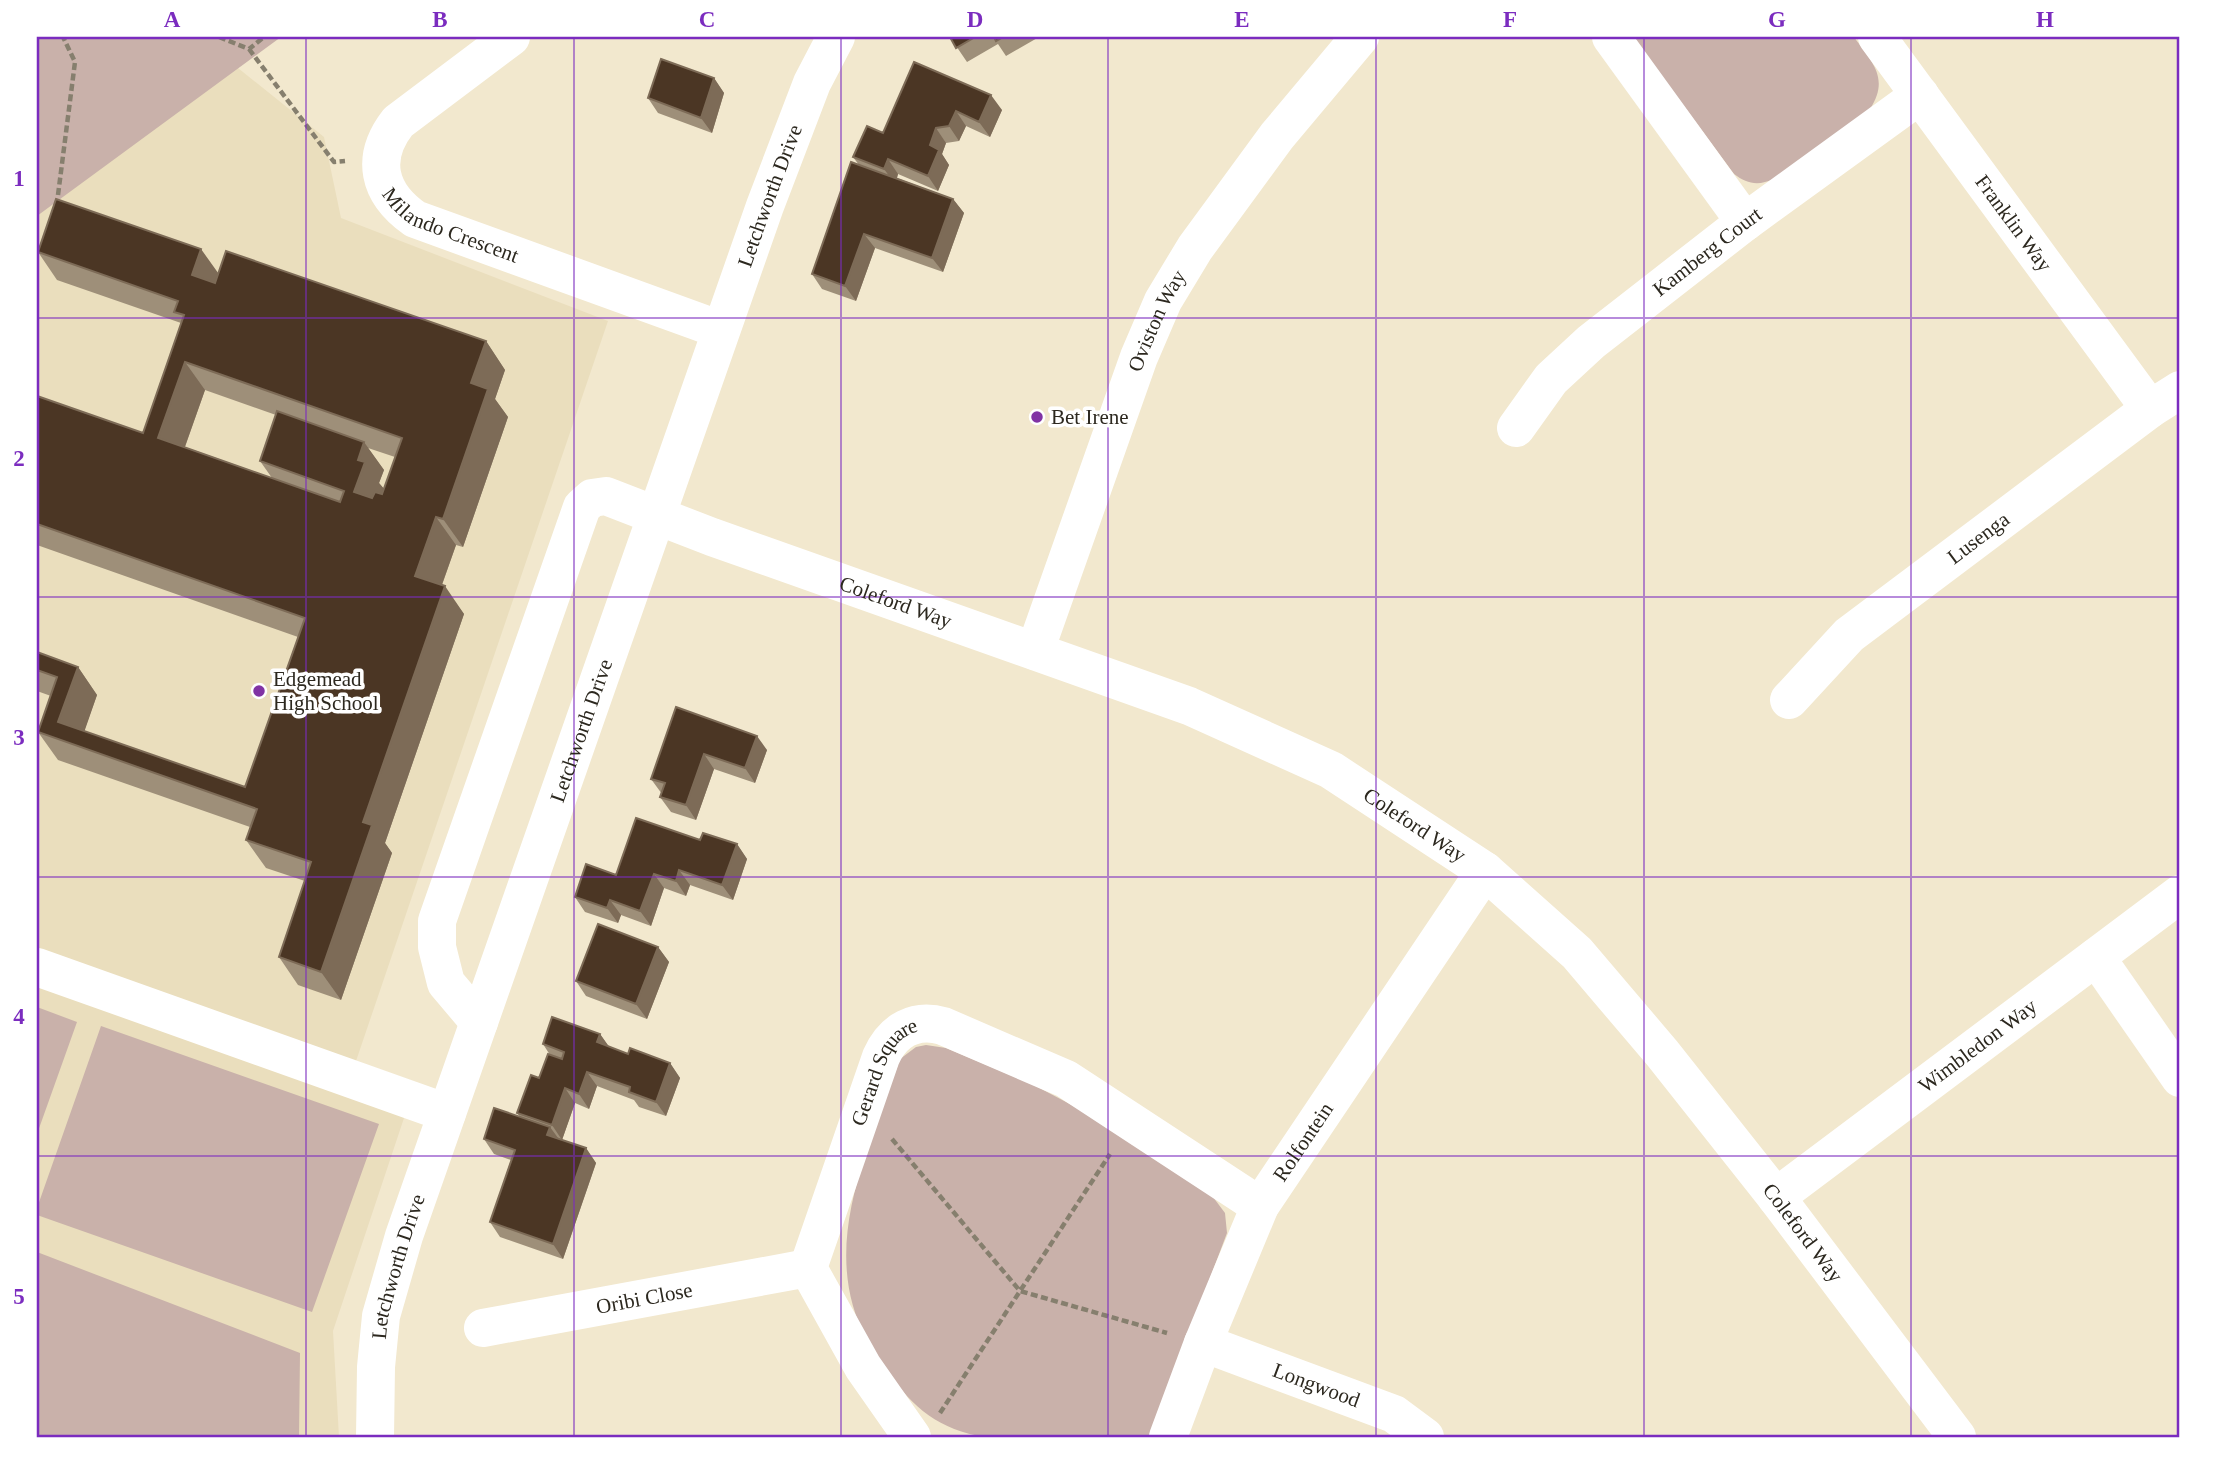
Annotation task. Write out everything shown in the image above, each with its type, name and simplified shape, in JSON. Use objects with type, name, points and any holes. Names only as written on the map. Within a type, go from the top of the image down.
[{"type":"street","name":"Milando Crescent","points":[[511,37],[398,122],[390,132],[381,156],[383,178],[394,202],[415,219],[720,330]]},
{"type":"street","name":"Letchworth Drive","points":[[375,1437],[376,1367],[381,1316],[404,1236],[720,330],[812,83],[836,37]]},
{"type":"street","name":"Oviston Way","points":[[1035,651],[1139,357],[1163,300],[1195,248],[1276,136],[1360,37]]},
{"type":"street","points":[[1611,37],[1745,222]]},
{"type":"street","name":"Franklin Way","points":[[1877,37],[1920,96],[2165,400]]},
{"type":"street","name":"Kamberg Court","points":[[1516,428],[1551,379],[1581,351],[1745,222],[1920,96]]},
{"type":"street","name":"Lusenga","points":[[1789,700],[1849,635],[2165,400]]},
{"type":"street","name":"Coleford Way","points":[[479,1022],[446,984],[437,947],[437,921],[582,507],[592,498],[606,496],[712,537],[1189,706],[1331,770],[1485,871],[1577,953],[1662,1053],[1776,1197],[1957,1437]]},
{"type":"street","name":"Rolfontein","points":[[1168,1437],[1203,1343],[1260,1206],[1485,871]]},
{"type":"street","name":"Wimbledon Way","points":[[1776,1197],[2180,894]]},
{"type":"street","points":[[2096,957],[2180,1077]]},
{"type":"street","points":[[37,967],[447,1113]]},
{"type":"street","name":"Gerard Square","points":[[808,1269],[886,1045],[905,1027],[931,1023],[1066,1079],[1260,1206]]},
{"type":"street","points":[[808,1269],[863,1367],[925,1426]]},
{"type":"street","name":"Oribi Close","points":[[483,1328],[808,1269]]},
{"type":"street","name":"Longwood","points":[[1203,1343],[1394,1414],[1425,1437]]},
{"type":"path","points":[[58,195],[75,62],[63,37]]},
{"type":"path","points":[[219,37],[249,49],[334,162],[381,156]]},
{"type":"path","points":[[249,49],[264,37]]},
{"type":"path","points":[[864,1106],[1020,1291],[1203,1343]]},
{"type":"path","points":[[925,1426],[1020,1291],[1131,1121]]},
{"type":"shaded area","points":[[37,37],[281,37],[37,216]]},
{"type":"shaded area","points":[[1633,37],[1854,37],[1876,71],[1876,98],[1870,109],[1774,179],[1753,183],[1734,174]]},
{"type":"shaded area","name":"Edgemead High School","points":[[233,64],[324,137],[341,218],[608,321],[356,1061],[416,1082],[333,1331],[339,1437],[37,1437],[37,210]]},
{"type":"shaded area","points":[[37,1007],[77,1022],[37,1134]]},
{"type":"shaded area","points":[[101,1026],[379,1124],[312,1312],[37,1215],[37,1208]]},
{"type":"shaded area","points":[[926,1045],[946,1048],[1032,1084],[1083,1111],[1213,1197],[1225,1213],[1227,1233],[1150,1437],[998,1438],[954,1429],[929,1415],[907,1396],[867,1340],[853,1305],[847,1270],[847,1234],[853,1198],[900,1059],[916,1047]]},
{"type":"shaded area","points":[[37,1252],[300,1353],[299,1437],[37,1437]]},
{"type":"building","points":[[950,37],[975,37],[956,48]]},
{"type":"building","points":[[661,59],[714,78],[701,118],[648,98]]},
{"type":"building","points":[[914,62],[991,95],[979,122],[956,111],[949,126],[936,128],[930,145],[939,150],[928,176],[888,159],[884,169],[853,157],[867,126],[883,133]]},
{"type":"building","points":[[851,162],[953,199],[932,258],[864,234],[845,286],[812,274]]},
{"type":"building","points":[[56,199],[201,249],[192,275],[215,283],[226,251],[486,341],[471,383],[488,389],[443,519],[436,517],[415,576],[445,586],[363,822],[372,825],[321,972],[279,957],[311,862],[246,840],[257,809],[38,732],[57,677],[37,670],[37,652],[78,667],[58,722],[245,787],[305,618],[37,524],[37,396],[143,433],[184,315],[174,312],[178,301],[38,252]],"holes":[[[185,362],[402,438],[382,494],[375,492],[372,498],[354,492],[365,462],[358,460],[364,442],[277,411],[260,461],[344,491],[340,502],[158,438]]]},
{"type":"building","points":[[676,707],[757,736],[745,768],[704,754],[686,805],[660,797],[665,783],[651,779]]},
{"type":"building","points":[[636,818],[700,840],[703,833],[737,844],[722,885],[679,870],[676,881],[654,874],[640,911],[610,900],[607,908],[575,897],[586,864],[616,875]]},
{"type":"building","points":[[598,924],[658,947],[636,1004],[576,981]]},
{"type":"building","points":[[552,1017],[600,1034],[597,1042],[628,1054],[630,1048],[670,1063],[656,1102],[629,1092],[630,1087],[587,1072],[579,1094],[565,1088],[552,1125],[517,1113],[531,1075],[539,1078],[548,1054],[562,1059],[564,1052],[543,1044]]},
{"type":"building","points":[[494,1108],[550,1127],[547,1135],[586,1148],[553,1244],[490,1222],[515,1150],[484,1139]]},
{"type":"place","name":"Bet Irene","points":[[1037,417]]},
{"type":"place","name":"Edgemead High School","points":[[259,691]]}]
